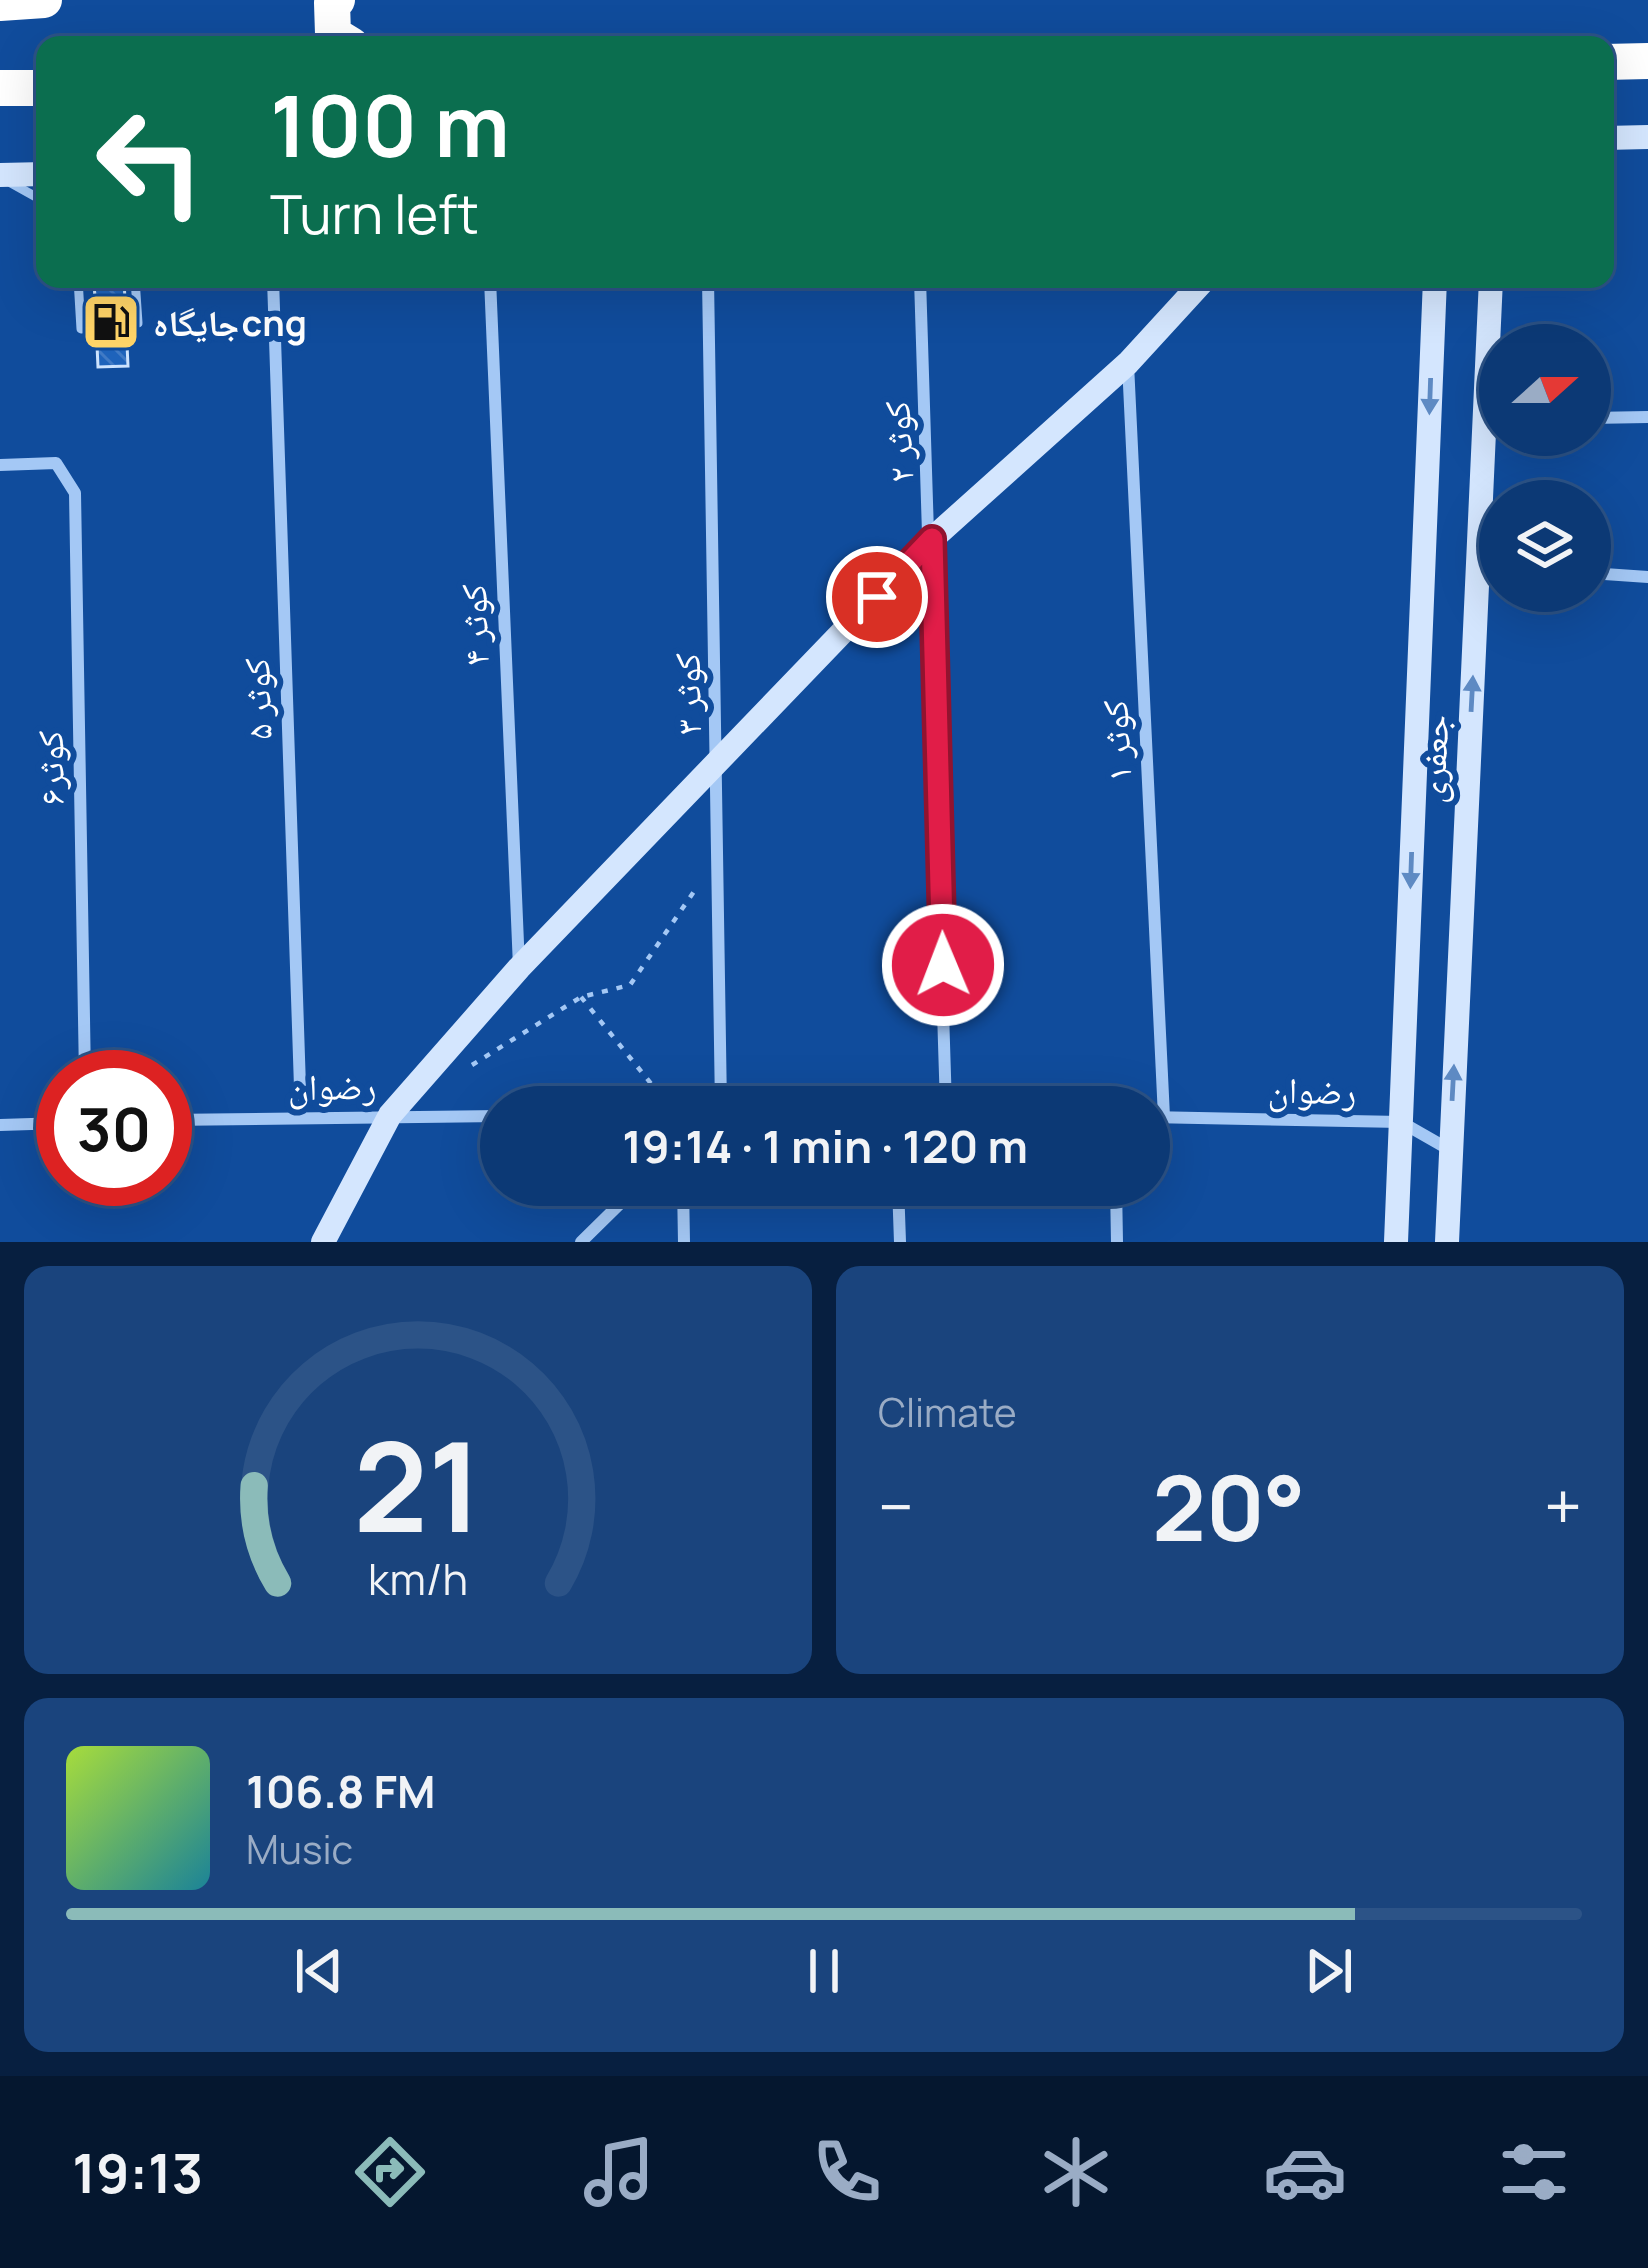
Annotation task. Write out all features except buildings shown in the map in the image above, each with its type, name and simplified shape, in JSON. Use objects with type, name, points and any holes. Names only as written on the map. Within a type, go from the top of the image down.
[{"type":"highway","points":[[0,3],[44,0]]},
{"type":"highway","points":[[336,36],[332,3],[337,0]]},
{"type":"highway","points":[[1614,62],[1648,61]]},
{"type":"highway","points":[[0,88],[36,88]]},
{"type":"main road","points":[[1614,138],[1648,137]]},
{"type":"main road","points":[[0,177],[36,174]]},
{"type":"main road","points":[[323,1242],[390,1115],[519,968],[932,539],[1128,363],[1197,288]]},
{"type":"main road","name":"جعفری","points":[[1396,1242],[1435,288]]},
{"type":"main road","name":"جعفری","points":[[1491,288],[1491,324]]},
{"type":"main road","name":"جعفری","points":[[1447,1242],[1486,612]]},
{"type":"street","name":"کوثر ۵","points":[[273,288],[301,1117]]},
{"type":"street","name":"کوثر ۴","points":[[490,288],[519,968]]},
{"type":"street","name":"کوثر ۳","points":[[708,288],[721,1086]]},
{"type":"street","name":"کوثر ۲","points":[[920,288],[932,539],[945,1086]]},
{"type":"street","name":"کوثر ۱","points":[[1128,363],[1155,1086]]},
{"type":"street","points":[[1611,418],[1648,417]]},
{"type":"street","name":"کوثر۶","points":[[0,465],[56,463],[75,493],[85,1050]]},
{"type":"street","points":[[1611,574],[1648,577]]},
{"type":"street","name":"رضوان","points":[[192,1119],[480,1116]]},
{"type":"street","name":"رضوان","points":[[1170,1117],[1401,1122]]},
{"type":"street","points":[[1401,1122],[1450,1150]]},
{"type":"street","points":[[0,1125],[36,1124]]},
{"type":"street","points":[[580,1242],[617,1206]]},
{"type":"street","points":[[683,1206],[684,1242]]},
{"type":"street","points":[[899,1206],[900,1242]]},
{"type":"street","points":[[1116,1206],[1117,1242]]},
{"type":"lane","points":[[0,177],[36,193]]},
{"type":"lane","points":[[79,288],[81,329],[138,323],[136,288]]},
{"type":"path","points":[[425,1072],[465,1069],[580,997],[630,985],[719,855]]},
{"type":"path","points":[[580,997],[653,1086]]},
{"type":"place","name":"جایگاهcng","points":[[111,322]]},
{"type":"route","points":[[877,597],[932,539],[943,965]]}]
